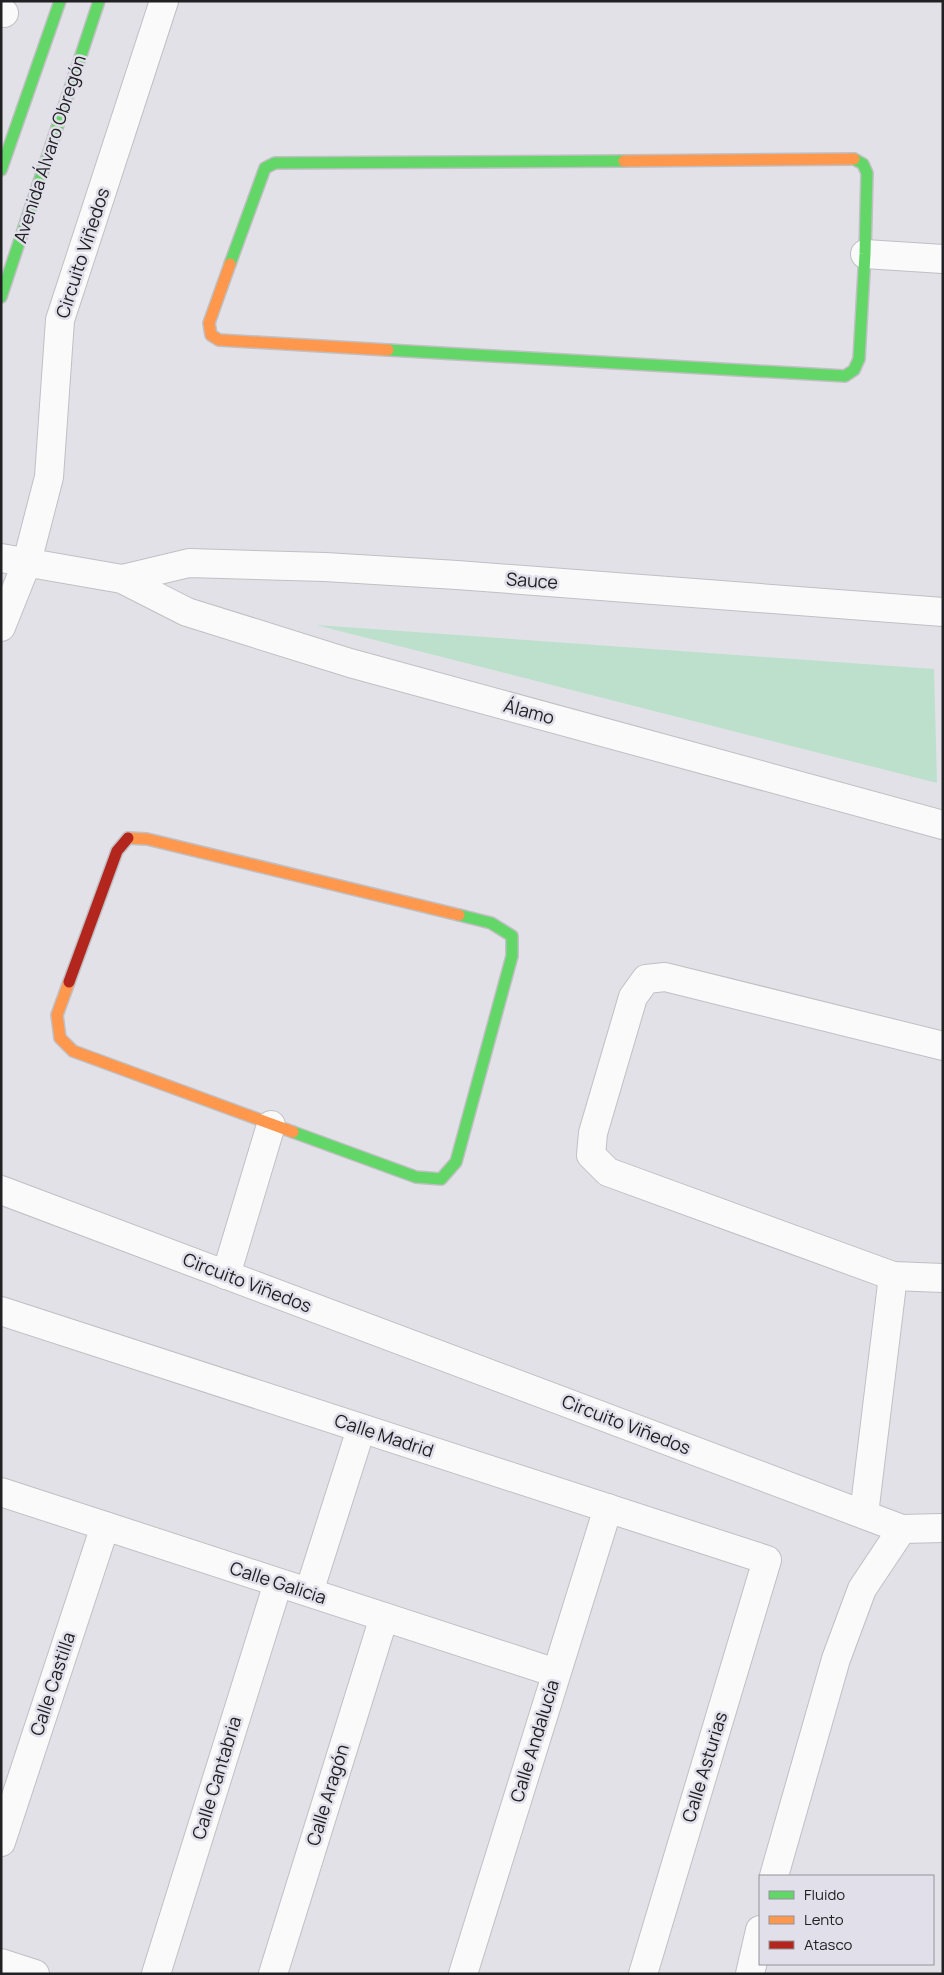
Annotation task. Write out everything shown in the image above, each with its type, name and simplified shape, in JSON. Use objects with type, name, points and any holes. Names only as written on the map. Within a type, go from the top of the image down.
[{"type":"street","points":[[1,170],[60,1]]},
{"type":"street","name":"Avenida Álvaro Obregón","points":[[1,297],[99,1]]},
{"type":"street","name":"Circuito Viñedos","points":[[1,626],[14,560],[49,477],[60,320],[164,1]]},
{"type":"street","points":[[854,159],[863,164],[867,173],[866,254],[859,359],[854,370],[845,376],[219,340],[211,335],[209,323],[265,168],[275,163],[854,159]]},
{"type":"street","points":[[866,254],[943,259]]},
{"type":"street","points":[[14,560],[122,579]]},
{"type":"street","name":"Sauce","points":[[122,579],[189,563],[325,567],[457,575],[943,612]]},
{"type":"street","name":"Álamo","points":[[122,579],[186,612],[350,663],[943,825]]},
{"type":"street","points":[[128,838],[147,839],[491,923],[512,936],[512,956],[456,1162],[441,1179],[416,1177],[271,1125],[73,1051],[60,1038],[57,1015],[117,851],[128,838]]},
{"type":"street","points":[[943,1046],[665,978],[646,979],[633,996],[592,1133],[591,1155],[608,1172],[892,1276],[943,1278]]},
{"type":"street","points":[[226,1275],[271,1125]]},
{"type":"street","name":"Circuito Viñedos","points":[[1,1190],[902,1529]]},
{"type":"street","points":[[864,1514],[892,1276]]},
{"type":"street","name":"Calle Madrid","points":[[1,1311],[767,1560]]},
{"type":"street","points":[[309,1592],[361,1429]]},
{"type":"street","name":"Calle Galicia","points":[[1,1492],[556,1673]]},
{"type":"street","name":"Calle Andalucía","points":[[463,1974],[608,1508]]},
{"type":"street","name":"Calle Castilla","points":[[1,1842],[105,1526]]},
{"type":"street","points":[[774,1875],[840,1650],[862,1588],[902,1529],[943,1528]]},
{"type":"street","name":"Calle Asturias","points":[[642,1974],[767,1560]]},
{"type":"street","name":"Calle Cantabria","points":[[156,1974],[278,1583]]},
{"type":"street","name":"Calle Aragón","points":[[273,1974],[384,1617]]},
{"type":"street","points":[[750,1974],[759,1934]]},
{"type":"street","points":[[1,1963],[35,1974]]},
{"type":"green space","points":[[316,625],[934,669],[937,783]]},
{"type":"traffic: fast","points":[[1,170],[60,1]]},
{"type":"traffic: fast","points":[[1,297],[99,1]]},
{"type":"traffic: fast","points":[[388,350],[845,376],[854,370],[859,359],[865,254],[867,173],[863,164],[854,159]]},
{"type":"traffic: fast","points":[[230,264],[265,168],[275,163],[624,161]]},
{"type":"traffic: fast","points":[[293,1132],[416,1177],[441,1179],[456,1162],[512,956],[512,936],[491,923],[459,915]]},
{"type":"traffic: slow","points":[[624,161],[854,159]]},
{"type":"traffic: slow","points":[[230,264],[209,323],[211,335],[219,340],[388,350]]},
{"type":"traffic: slow","points":[[128,838],[147,839],[459,915]]},
{"type":"traffic: slow","points":[[69,982],[57,1015],[60,1038],[73,1051],[293,1132]]},
{"type":"traffic: jam","points":[[69,982],[117,851],[128,838]]}]
